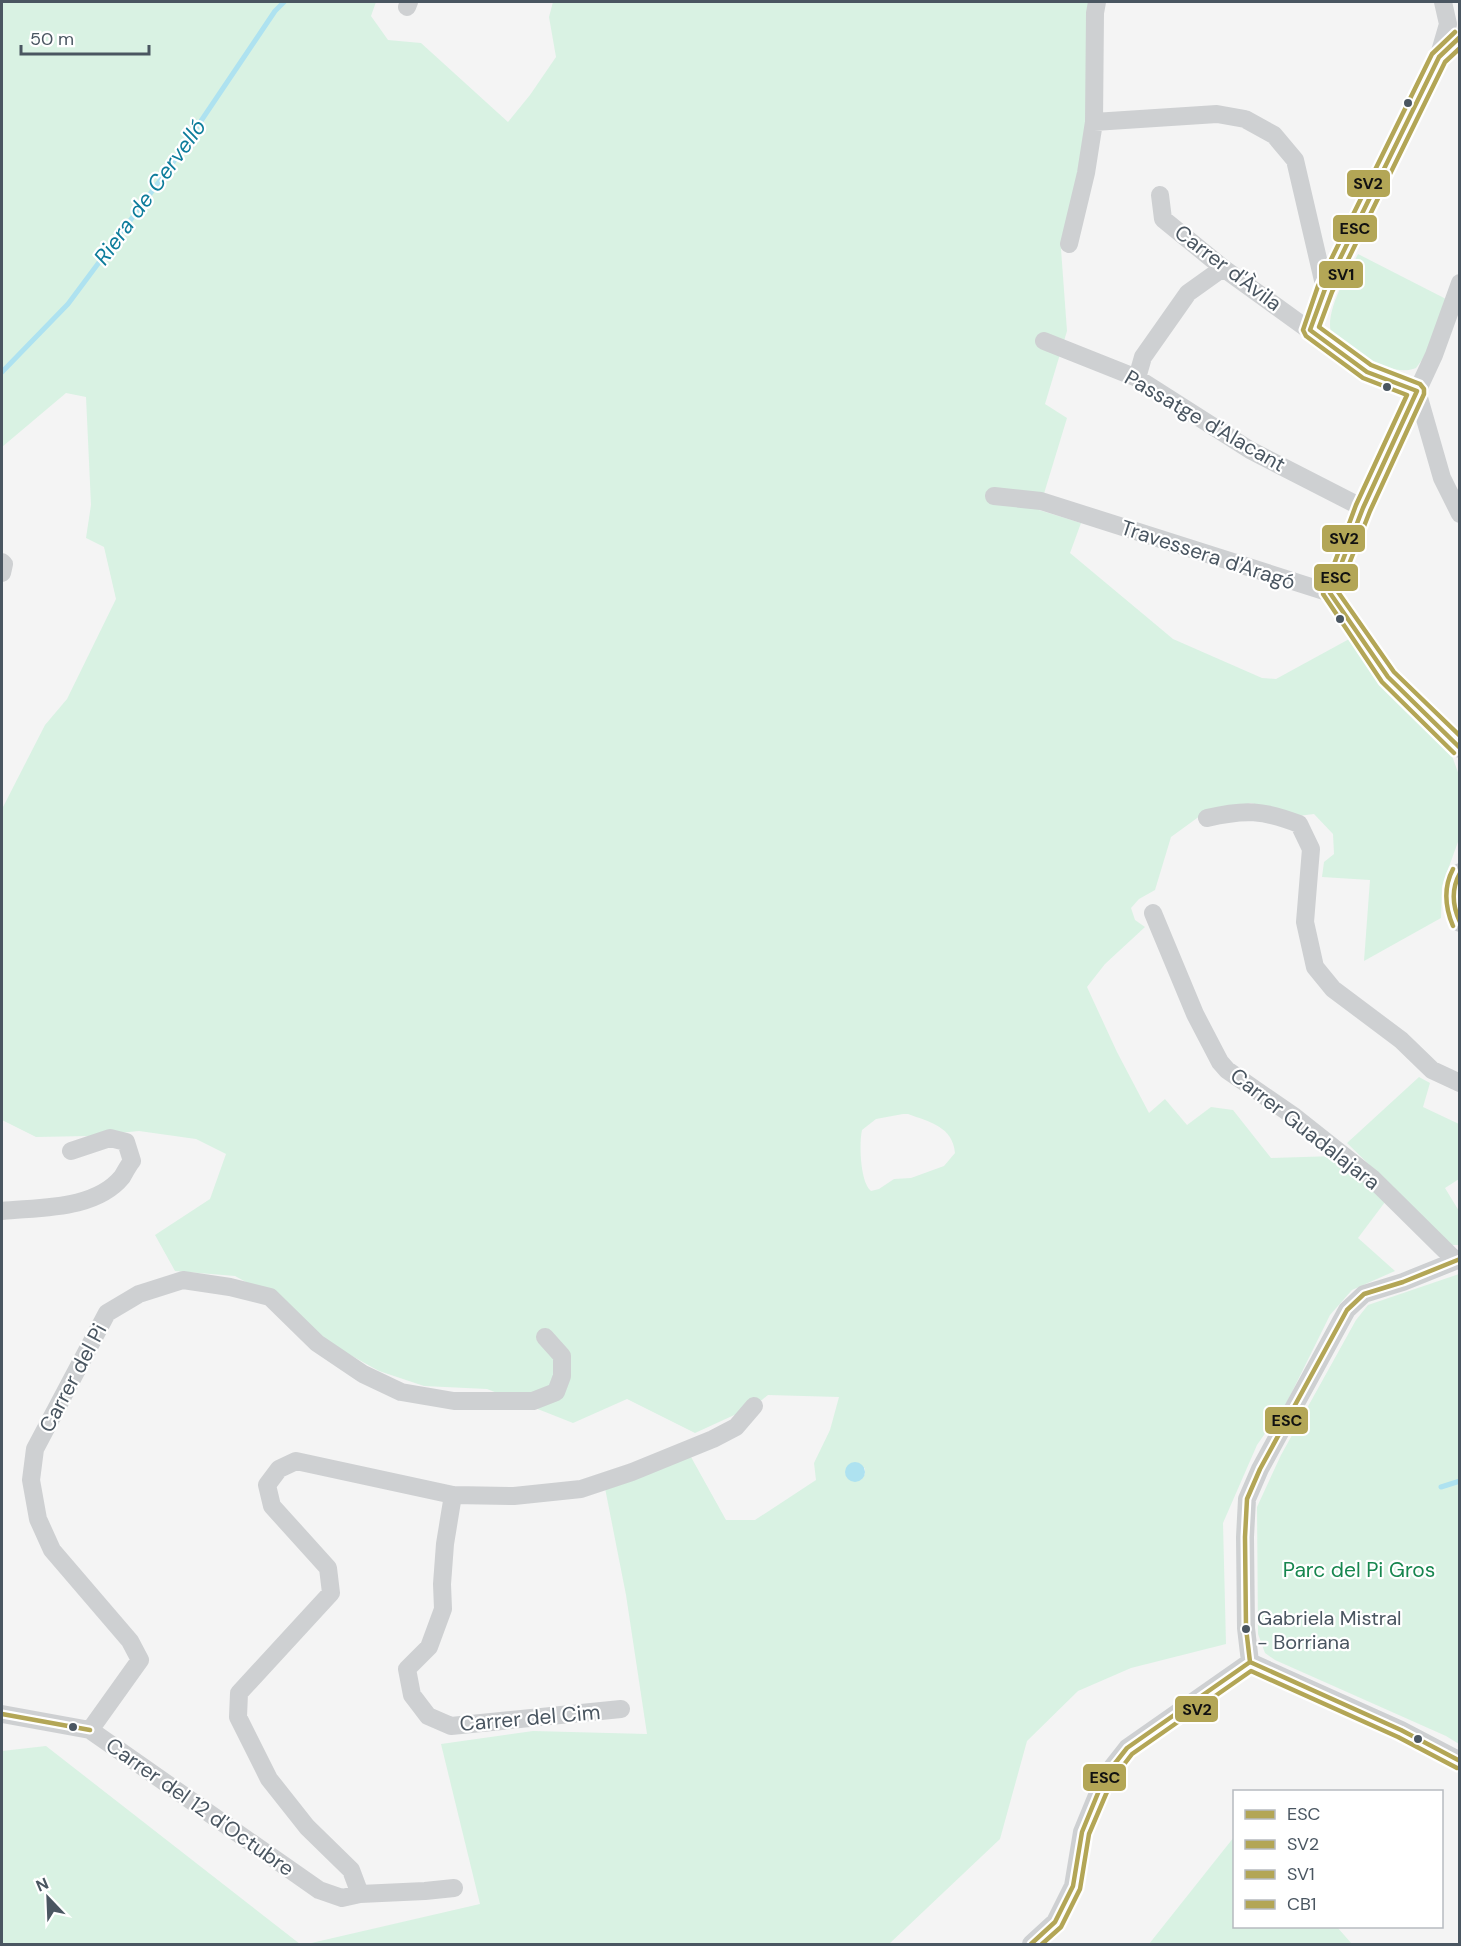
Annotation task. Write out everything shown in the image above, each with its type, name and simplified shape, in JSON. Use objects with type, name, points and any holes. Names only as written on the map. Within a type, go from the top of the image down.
[{"type":"street","points":[[1069,244],[1086,173],[1094,122],[1097,2]]},
{"type":"street","points":[[1310,330],[1325,288],[1439,57],[1456,30],[1443,2]]},
{"type":"street","points":[[1094,122],[1217,114],[1245,119],[1274,135],[1295,160],[1325,288]]},
{"type":"street","name":"Carrer d'Àvila","points":[[1160,195],[1163,219],[1223,268],[1367,372],[1417,391]]},
{"type":"street","points":[[1137,378],[1143,357],[1188,292],[1223,268]]},
{"type":"street","points":[[1460,283],[1434,355],[1363,508],[1330,593],[1388,677],[1460,749]]},
{"type":"street","name":"Passatge d'Alacant","points":[[1044,341],[1137,378],[1250,450],[1363,508]]},
{"type":"street","points":[[1417,391],[1442,478],[1460,514]]},
{"type":"street","name":"Travessera d'Aragó","points":[[994,496],[1041,501],[1330,593]]},
{"type":"street","points":[[2,562],[4,564],[2,573]]},
{"type":"street","points":[[1207,818],[1236,812],[1258,812],[1299,824],[1311,849],[1305,922],[1315,967],[1333,989],[1401,1040],[1432,1070],[1460,1083]]},
{"type":"street","points":[[1460,872],[1454,880],[1453,909],[1460,923]]},
{"type":"street","name":"Carrer Guadalajara","points":[[1152,913],[1195,1014],[1220,1062],[1227,1070],[1295,1117],[1372,1178],[1458,1260]]},
{"type":"street","points":[[2,1211],[78,1203],[102,1193],[121,1178],[132,1161],[126,1142],[110,1138],[71,1151]]},
{"type":"street","points":[[1250,1662],[1246,1635],[1245,1537],[1247,1499],[1260,1469],[1347,1310],[1364,1294],[1403,1282],[1458,1260]]},
{"type":"street","name":"Carrer del Pi","points":[[90,1730],[140,1660],[130,1641],[52,1550],[38,1519],[31,1480],[35,1449],[107,1313],[139,1294],[183,1281],[230,1287],[270,1298],[317,1343],[363,1374],[401,1392],[454,1401],[533,1401],[556,1392],[562,1376],[562,1356],[545,1337]]},
{"type":"street","points":[[360,1894],[351,1870],[307,1827],[269,1779],[238,1717],[239,1693],[331,1593],[328,1568],[272,1506],[267,1485],[279,1469],[296,1461],[453,1495],[514,1496],[581,1489],[632,1472],[713,1439],[736,1427],[754,1406]]},
{"type":"street","name":"Carrer del Cim","points":[[453,1495],[445,1544],[443,1609],[429,1647],[407,1669],[412,1695],[428,1716],[451,1726],[621,1709]]},
{"type":"street","points":[[1250,1662],[1401,1730],[1460,1761]]},
{"type":"street","points":[[1031,1944],[1055,1922],[1073,1886],[1082,1832],[1106,1776],[1127,1748],[1250,1662]]},
{"type":"street","name":"Carrer del 12 d'Octubre","points":[[2,1714],[90,1730],[319,1890],[342,1898],[360,1894],[425,1892],[454,1888]]},
{"type":"green space","points":[[2,2],[376,2],[371,16],[388,40],[421,43],[508,122],[556,57],[549,17],[553,2],[1097,2],[1090,117],[1061,249],[1067,331],[1045,404],[1067,418],[1039,510],[1081,523],[1070,553],[1173,639],[1262,678],[1276,679],[1351,638],[1402,703],[1452,756],[1459,775],[1459,839],[1442,886],[1441,918],[1364,961],[1370,880],[1322,877],[1324,862],[1334,854],[1333,834],[1314,814],[1298,816],[1251,803],[1204,813],[1171,837],[1155,890],[1139,899],[1131,908],[1135,920],[1145,927],[1105,964],[1087,987],[1149,1113],[1165,1099],[1187,1125],[1211,1107],[1233,1110],[1271,1158],[1336,1156],[1385,1202],[1358,1238],[1395,1271],[1352,1290],[1330,1315],[1287,1402],[1257,1445],[1223,1523],[1226,1644],[1131,1668],[1078,1691],[1027,1741],[1000,1839],[889,1944],[307,1944],[480,1904],[441,1744],[533,1731],[647,1734],[626,1595],[605,1488],[691,1457],[726,1520],[755,1520],[816,1480],[814,1463],[830,1430],[839,1397],[768,1395],[754,1406],[695,1433],[627,1399],[573,1423],[487,1389],[424,1386],[379,1371],[334,1346],[282,1302],[235,1276],[175,1271],[155,1235],[210,1199],[226,1154],[196,1139],[139,1131],[89,1136],[36,1137],[2,1120],[2,809],[45,725],[67,699],[116,599],[104,547],[86,538],[91,505],[86,397],[66,393],[2,447]],"holes":[[[903,1114],[932,1123],[945,1131],[950,1137],[955,1153],[944,1166],[911,1178],[894,1179],[879,1189],[871,1191],[867,1186],[863,1171],[862,1130],[876,1119]],[[865,1468],[865,1474],[861,1480],[847,1477],[845,1471]]]},
{"type":"green space","points":[[1358,254],[1446,299],[1425,356],[1416,368],[1399,370],[1383,365],[1342,347],[1332,335],[1330,325],[1336,299]]},
{"type":"green space","points":[[1419,1077],[1430,1083],[1423,1107],[1459,1124],[1459,1179],[1445,1188],[1459,1211],[1459,1245],[1451,1245],[1347,1143]]},
{"type":"green space","name":"Parc del Pi Gros","points":[[1460,1274],[1459,1744],[1446,1736],[1275,1660],[1265,1653],[1258,1634],[1257,1507],[1281,1455],[1356,1320],[1368,1305]]},
{"type":"green space","points":[[46,1746],[300,1944],[2,1944],[2,1751]]},
{"type":"green space","points":[[1233,1838],[1233,1928],[1338,1928],[1352,1944],[1149,1944]]},
{"type":"water","points":[[855,1462],[862,1465],[865,1472],[862,1479],[855,1482],[848,1479],[845,1472],[848,1465]]},
{"type":"waterway","name":"Riera de Cervelló","points":[[2,372],[68,304],[170,167],[275,11],[284,2]]},
{"type":"waterway","points":[[1441,1487],[1460,1481]]},
{"type":"transit line","name":"SV2","points":[[1454,753],[1382,682],[1323,594],[1356,505],[1407,395],[1363,378],[1306,336],[1303,330],[1318,286],[1432,54],[1455,32]]},
{"type":"transit line","name":"ESC","points":[[1460,37],[1439,57],[1325,289],[1310,330],[1367,372],[1417,391],[1363,508],[1330,593],[1388,677],[1460,748]]},
{"type":"transit line","name":"SV1","points":[[1460,48],[1445,62],[1332,292],[1319,327],[1371,365],[1420,384],[1424,389],[1424,394],[1370,511],[1338,592],[1394,672],[1460,736]]},
{"type":"transit line","name":"SV2","points":[[1453,869],[1446,890],[1446,898],[1453,926]]},
{"type":"transit line","name":"ESC","points":[[1460,873],[1455,885],[1454,897],[1455,909],[1460,922]]},
{"type":"transit line","name":"ESC","points":[[1250,1662],[1246,1628],[1245,1537],[1247,1499],[1260,1469],[1347,1310],[1364,1294],[1403,1282],[1460,1259]]},
{"type":"transit line","name":"ESC","points":[[1250,1662],[1401,1730],[1460,1761]]},
{"type":"transit line","name":"ESC","points":[[1031,1944],[1055,1922],[1073,1886],[1082,1832],[1105,1776],[1127,1748],[1250,1662]]},
{"type":"transit line","name":"SV2","points":[[1042,1944],[1061,1927],[1080,1889],[1089,1834],[1112,1780],[1132,1754],[1251,1671],[1398,1737],[1457,1768]]},
{"type":"transit line","name":"CB1","points":[[2,1714],[90,1730]]},
{"type":"place","name":"Gabriela Mistral - Borriana","points":[[1246,1629]]}]
